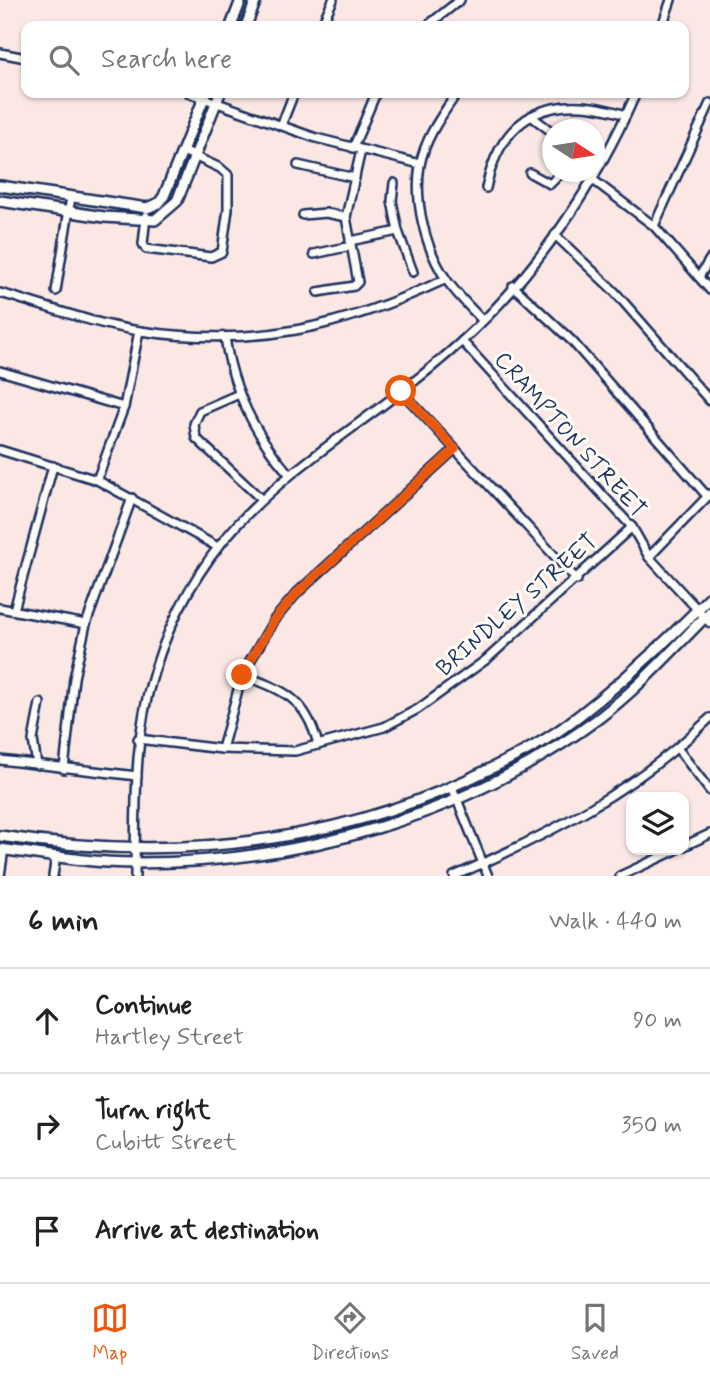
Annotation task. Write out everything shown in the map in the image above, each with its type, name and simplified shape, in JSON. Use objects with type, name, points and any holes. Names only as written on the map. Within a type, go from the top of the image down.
[{"type":"street","points":[[234,21],[242,0]]},
{"type":"street","points":[[248,21],[256,0]]},
{"type":"street","points":[[324,21],[334,0]]},
{"type":"street","points":[[664,21],[671,0]]},
{"type":"street","points":[[434,21],[458,1]]},
{"type":"street","points":[[0,53],[21,57]]},
{"type":"street","points":[[0,186],[147,208],[162,200],[204,98]]},
{"type":"street","points":[[0,201],[155,220],[171,209],[218,98]]},
{"type":"street","points":[[220,98],[281,126],[357,149],[420,164]]},
{"type":"street","points":[[281,126],[292,98]]},
{"type":"street","points":[[318,292],[357,284],[346,217],[355,178],[357,149],[374,98]]},
{"type":"street","points":[[454,98],[434,127],[420,164],[423,226],[446,279],[482,320]]},
{"type":"street","points":[[605,155],[634,98]]},
{"type":"street","points":[[654,226],[710,103]]},
{"type":"street","points":[[486,188],[499,147],[513,130],[531,116],[565,104],[600,107],[626,115]]},
{"type":"street","points":[[531,116],[542,124]]},
{"type":"street","points":[[147,208],[143,244],[149,251],[211,257],[222,252],[230,180],[225,171],[183,151]]},
{"type":"street","points":[[298,164],[355,178]]},
{"type":"street","points":[[530,173],[542,180]]},
{"type":"street","points":[[135,876],[138,739],[161,649],[192,583],[216,546],[260,498],[462,341],[555,235],[590,182]]},
{"type":"street","points":[[596,182],[654,226],[710,290]]},
{"type":"street","points":[[394,183],[392,201],[398,231],[413,272]]},
{"type":"street","points":[[56,291],[71,197]]},
{"type":"street","points":[[303,215],[346,217]]},
{"type":"street","points":[[314,254],[398,231]]},
{"type":"street","points":[[555,235],[614,291],[710,401]]},
{"type":"street","points":[[699,277],[710,259]]},
{"type":"street","points":[[0,293],[139,331],[225,337],[269,336],[341,322],[387,307],[446,279]]},
{"type":"street","points":[[513,286],[572,341],[709,494],[649,557]]},
{"type":"street","points":[[97,480],[124,407],[139,331]]},
{"type":"street","points":[[225,337],[228,364],[239,394],[265,443],[289,474]]},
{"type":"street","name":"CRAMPTON STREET","points":[[462,341],[632,527],[649,557],[697,610],[708,617]]},
{"type":"street","points":[[0,371],[124,407]]},
{"type":"street","points":[[401,391],[577,580]]},
{"type":"street","points":[[239,394],[200,411],[194,431],[196,438],[260,498]]},
{"type":"street","points":[[222,749],[242,675],[274,620],[297,593],[455,449]]},
{"type":"street","points":[[0,450],[97,480],[216,546]]},
{"type":"street","points":[[13,610],[53,466]]},
{"type":"street","points":[[64,769],[74,678],[86,624],[132,498]]},
{"type":"street","name":"BRINDLEY STREET","points":[[138,739],[222,749],[277,752],[318,745],[384,727],[418,709],[487,659],[577,580],[632,527]]},
{"type":"street","points":[[0,836],[82,847],[213,847],[304,834],[363,820],[452,787],[517,755],[563,728],[630,674],[710,597]]},
{"type":"street","points":[[0,608],[86,624]]},
{"type":"street","points":[[0,876],[2,849],[135,863],[219,860],[279,853],[404,819],[457,799],[518,769],[598,718],[640,684],[708,617]]},
{"type":"street","points":[[242,675],[271,686],[300,704],[311,718],[318,745]]},
{"type":"street","points":[[37,765],[33,740],[40,703]]},
{"type":"street","points":[[454,876],[575,818],[678,749],[710,718]]},
{"type":"street","points":[[678,749],[710,791]]},
{"type":"street","points":[[0,760],[137,776]]},
{"type":"street","points":[[452,787],[488,876]]},
{"type":"street","points":[[689,844],[710,834]]},
{"type":"street","points":[[620,876],[665,855]]},
{"type":"street","points":[[53,876],[56,856]]},
{"type":"route","points":[[242,675],[274,620],[297,593],[455,449],[401,391]]}]
